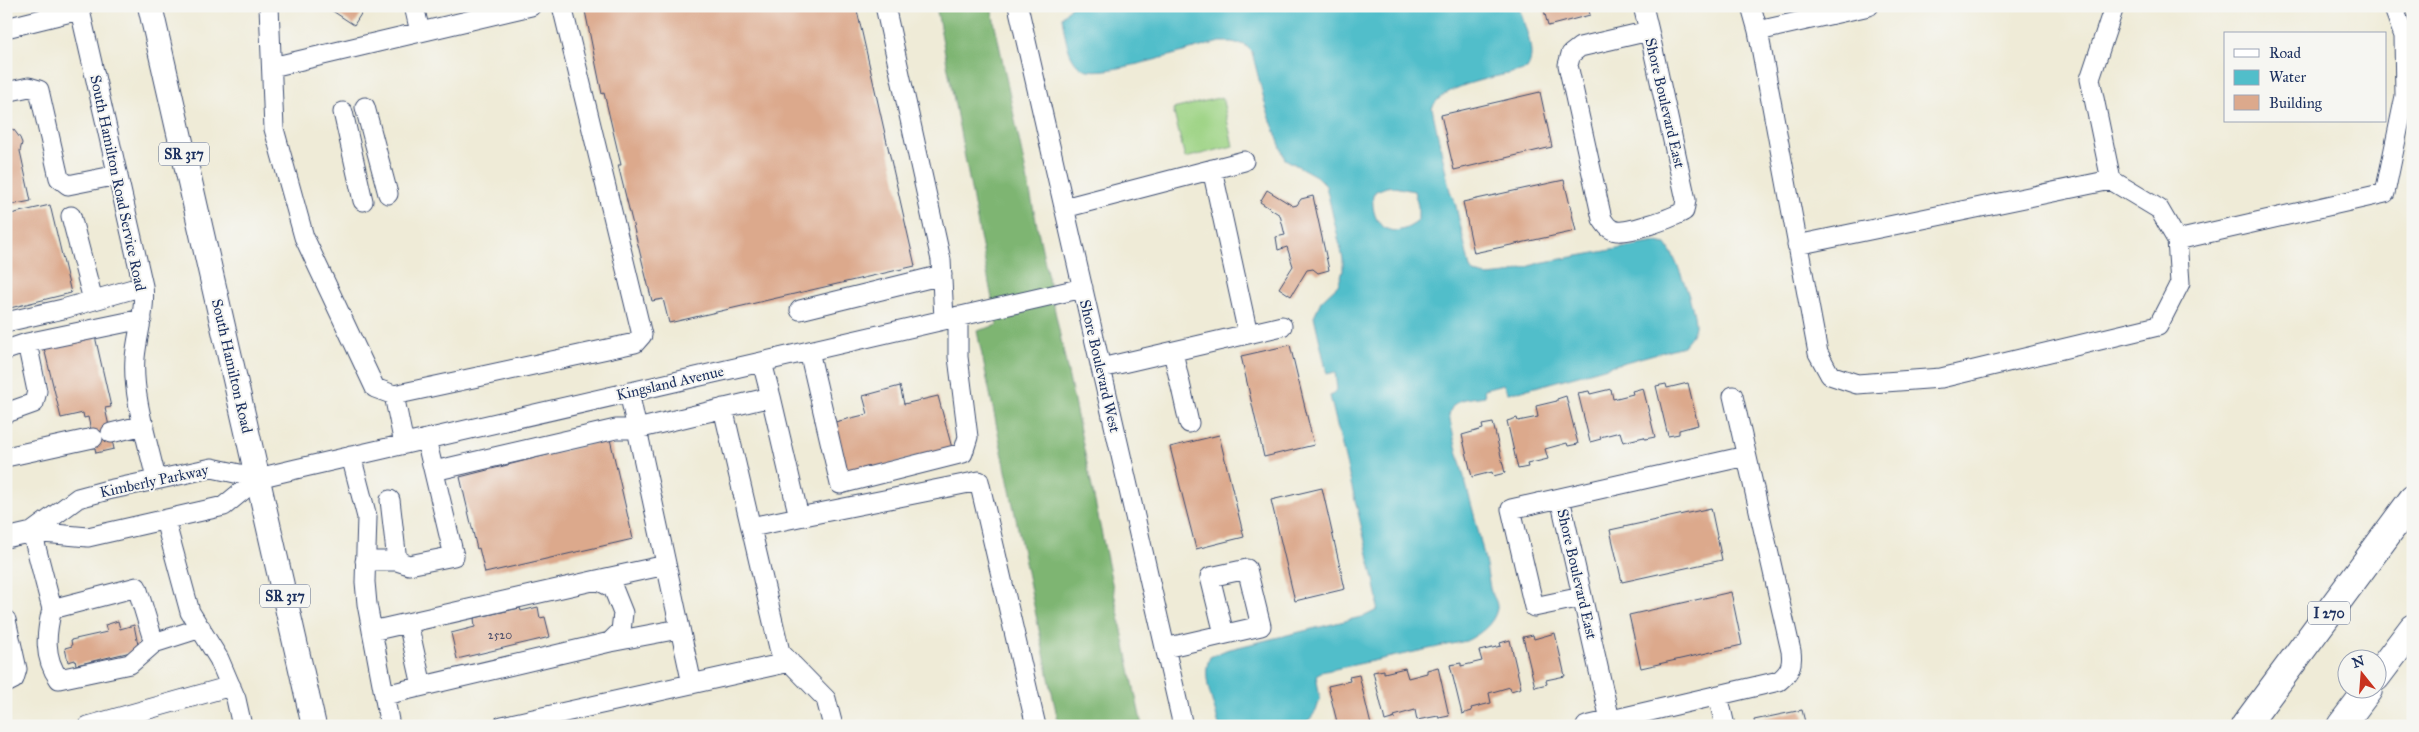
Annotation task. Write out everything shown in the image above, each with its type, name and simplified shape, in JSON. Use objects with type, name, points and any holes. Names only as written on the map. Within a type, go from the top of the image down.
[{"type":"highway","name":"I 270","points":[[2245,726],[2413,499]]},
{"type":"highway","points":[[2386,664],[2413,628]]},
{"type":"highway","points":[[2341,726],[2360,700]]},
{"type":"main road","name":"South Hamilton Road","points":[[150,6],[314,726]]},
{"type":"street","points":[[270,6],[274,129],[304,237],[375,388],[394,395],[635,343],[642,335],[562,6]]},
{"type":"street","points":[[414,6],[420,32]]},
{"type":"street","points":[[272,67],[531,6]]},
{"type":"street","points":[[809,351],[840,484],[963,453],[968,437],[958,357],[942,275],[941,260],[884,6]]},
{"type":"street","name":"Shore Boulevard West","points":[[1018,6],[1183,726]]},
{"type":"street","name":"Shore Boulevard East","points":[[1643,6],[1649,31],[1686,200],[1684,211],[1672,218],[1617,232],[1608,228],[1602,219],[1568,65],[1571,54],[1580,47],[1649,31]]},
{"type":"street","points":[[1751,6],[1758,31],[1797,245],[1818,353],[1830,375],[1857,384],[1941,378],[2158,326],[2180,283],[2177,240],[2159,209],[2111,180],[1797,245]]},
{"type":"street","points":[[1758,31],[1869,6]]},
{"type":"street","points":[[2111,180],[2090,79],[2114,6]]},
{"type":"street","points":[[2177,240],[2385,193],[2406,96],[2404,36],[2393,6]]},
{"type":"street","points":[[6,28],[79,8]]},
{"type":"street","name":"South Hamilton Road Service Road","points":[[79,8],[143,286],[142,319],[135,358],[135,386],[156,479]]},
{"type":"street","points":[[6,92],[29,87],[39,90],[59,178],[68,185],[118,175]]},
{"type":"street","points":[[365,107],[388,194]]},
{"type":"street","points":[[343,112],[363,201]]},
{"type":"street","points":[[1064,208],[1244,161]]},
{"type":"street","points":[[1212,169],[1248,334]]},
{"type":"street","points":[[71,216],[93,300]]},
{"type":"street","points":[[800,310],[942,275]]},
{"type":"street","points":[[6,322],[143,286]]},
{"type":"street","name":"Kingsland Avenue","points":[[258,478],[1082,288]]},
{"type":"street","points":[[6,350],[27,343],[142,319]]},
{"type":"street","points":[[1101,368],[1282,326]]},
{"type":"street","points":[[6,412],[34,403],[37,391],[27,343]]},
{"type":"street","points":[[1173,352],[1189,423]]},
{"type":"street","points":[[762,362],[799,517]]},
{"type":"street","points":[[629,392],[692,684]]},
{"type":"street","points":[[394,395],[404,444]]},
{"type":"street","points":[[1586,726],[1779,681],[1788,674],[1792,662],[1791,651],[1733,396]]},
{"type":"street","points":[[434,471],[616,429],[637,429],[771,397]]},
{"type":"street","points":[[723,408],[780,652],[826,699],[833,726]]},
{"type":"street","points":[[6,457],[144,425]]},
{"type":"street","points":[[366,561],[397,561],[409,565],[454,556],[426,439]]},
{"type":"street","points":[[351,456],[367,517],[365,582],[372,632],[390,726]]},
{"type":"street","name":"Shore Boulevard East","points":[[1610,720],[1560,498],[1746,456]]},
{"type":"street","name":"Kimberly Parkway","points":[[32,532],[78,498],[156,479],[212,468],[258,478]]},
{"type":"street","name":"Kimberly Parkway","points":[[6,538],[32,532],[88,536],[224,506],[258,478]]},
{"type":"street","points":[[751,527],[979,481],[1036,726]]},
{"type":"street","points":[[1560,498],[1511,509],[1534,607],[1582,597]]},
{"type":"street","points":[[390,500],[397,561]]},
{"type":"street","points":[[165,520],[190,612],[220,659],[236,699],[242,726]]},
{"type":"street","points":[[32,532],[52,609],[46,636],[48,655],[59,679],[130,664],[154,643],[200,628]]},
{"type":"street","points":[[372,632],[666,565]]},
{"type":"street","points":[[597,580],[613,588],[623,613],[621,631],[610,642]]},
{"type":"street","points":[[52,609],[137,587],[154,643]]},
{"type":"street","points":[[6,620],[17,669],[14,679],[6,683]]},
{"type":"street","points":[[408,624],[422,686]]},
{"type":"street","points":[[385,695],[610,642],[679,629]]},
{"type":"street","points":[[1165,648],[1224,634]]},
{"type":"street","points":[[502,726],[567,719],[692,684],[790,662]]},
{"type":"street","points":[[88,726],[231,686]]},
{"type":"street","points":[[1718,695],[1725,726]]},
{"type":"green space","points":[[936,6],[991,6],[1142,726],[1059,726],[977,331],[997,325]]},
{"type":"green space","points":[[1222,97],[1233,146],[1185,158],[1173,109]]},
{"type":"water","points":[[1071,6],[1519,6],[1529,38],[1531,55],[1527,69],[1460,87],[1438,99],[1432,108],[1450,191],[1455,202],[1470,268],[1474,273],[1487,276],[1507,274],[1539,263],[1656,242],[1666,244],[1680,271],[1689,296],[1695,326],[1692,334],[1683,346],[1528,389],[1508,393],[1503,384],[1484,389],[1485,396],[1462,400],[1454,405],[1449,416],[1491,591],[1496,603],[1497,609],[1493,619],[1476,636],[1466,641],[1321,672],[1316,675],[1320,699],[1316,711],[1310,719],[1299,726],[1219,726],[1207,682],[1207,665],[1210,657],[1226,650],[1365,616],[1377,610],[1378,600],[1374,579],[1330,396],[1337,389],[1335,372],[1327,374],[1314,316],[1321,301],[1338,285],[1343,271],[1343,259],[1326,186],[1316,176],[1285,159],[1266,107],[1252,52],[1245,45],[1220,42],[1129,66],[1095,71],[1084,69],[1078,65],[1070,54],[1062,17]],"holes":[[[1389,186],[1414,191],[1418,206],[1418,221],[1400,230],[1385,228],[1379,223],[1373,206],[1373,195],[1376,191]]]},
{"type":"building","points":[[325,6],[366,6],[354,25]]},
{"type":"building","points":[[584,6],[856,6],[915,266],[669,323],[663,299],[652,301],[618,165],[621,165],[604,93],[602,94]]},
{"type":"building","points":[[1543,6],[1588,6],[1590,15],[1548,26]]},
{"type":"building","points":[[1540,92],[1552,147],[1454,170],[1441,115]]},
{"type":"building","points":[[6,127],[14,130],[22,143],[20,151],[31,201],[6,206]]},
{"type":"building","points":[[1564,180],[1576,231],[1474,253],[1463,202]]},
{"type":"building","points":[[1267,190],[1293,206],[1297,205],[1301,199],[1313,196],[1329,270],[1318,273],[1313,269],[1307,270],[1291,296],[1279,288],[1293,266],[1287,247],[1278,250],[1276,237],[1285,235],[1280,215],[1260,202]]},
{"type":"building","points":[[50,205],[71,293],[6,309],[6,215]]},
{"type":"building","points":[[95,336],[111,407],[105,408],[114,449],[96,453],[88,417],[84,418],[83,413],[61,418],[44,348]]},
{"type":"building","points":[[1290,345],[1314,445],[1264,457],[1241,356]]},
{"type":"building","points":[[1688,383],[1698,425],[1679,430],[1679,434],[1668,436],[1656,386],[1666,384],[1667,388]]},
{"type":"building","points":[[900,386],[904,404],[938,396],[952,448],[848,475],[835,422],[868,414],[863,396]]},
{"type":"building","points":[[1643,388],[1655,437],[1645,439],[1644,437],[1623,442],[1620,432],[1600,437],[1601,439],[1590,442],[1578,393],[1589,391],[1590,394],[1611,389],[1613,399],[1633,394],[1632,391]]},
{"type":"building","points":[[1566,396],[1578,444],[1568,446],[1567,443],[1545,449],[1548,459],[1527,464],[1528,467],[1518,469],[1507,421],[1517,418],[1518,421],[1538,417],[1536,406],[1557,401],[1557,399]]},
{"type":"building","points":[[1493,423],[1505,473],[1493,476],[1492,472],[1472,477],[1462,435],[1483,429],[1482,425]]},
{"type":"building","points":[[1219,435],[1244,537],[1196,549],[1170,447]]},
{"type":"building","points":[[610,439],[633,539],[485,573],[479,548],[477,549],[460,477]]},
{"type":"building","points":[[1322,488],[1345,589],[1295,601],[1271,500]]},
{"type":"building","points":[[1711,508],[1722,560],[1622,582],[1610,530]]},
{"type":"building","points":[[1731,592],[1742,645],[1641,668],[1629,615]]},
{"type":"building","points":[[538,607],[540,618],[545,617],[550,637],[457,659],[451,633],[475,627],[474,618],[520,608],[521,611]]},
{"type":"building","points":[[118,621],[120,629],[134,625],[139,650],[76,665],[75,660],[68,662],[65,648],[72,646],[71,640],[107,632],[105,625]]},
{"type":"building","points":[[1555,633],[1565,676],[1546,680],[1547,684],[1535,687],[1523,637],[1533,635],[1534,639]]},
{"type":"building","points":[[1510,640],[1521,688],[1511,691],[1510,687],[1489,693],[1491,703],[1471,708],[1472,711],[1462,714],[1450,665],[1461,663],[1461,666],[1482,661],[1479,651],[1501,646],[1500,643]]},
{"type":"building","points":[[1438,667],[1449,716],[1417,720],[1415,710],[1394,716],[1395,718],[1385,721],[1373,672],[1384,670],[1384,673],[1405,668],[1408,678],[1427,673],[1427,670]]},
{"type":"building","points":[[1359,675],[1371,725],[1338,726],[1328,686],[1350,681],[1349,677]]},
{"type":"building","points":[[1802,710],[1806,726],[1755,726],[1754,720]]}]
